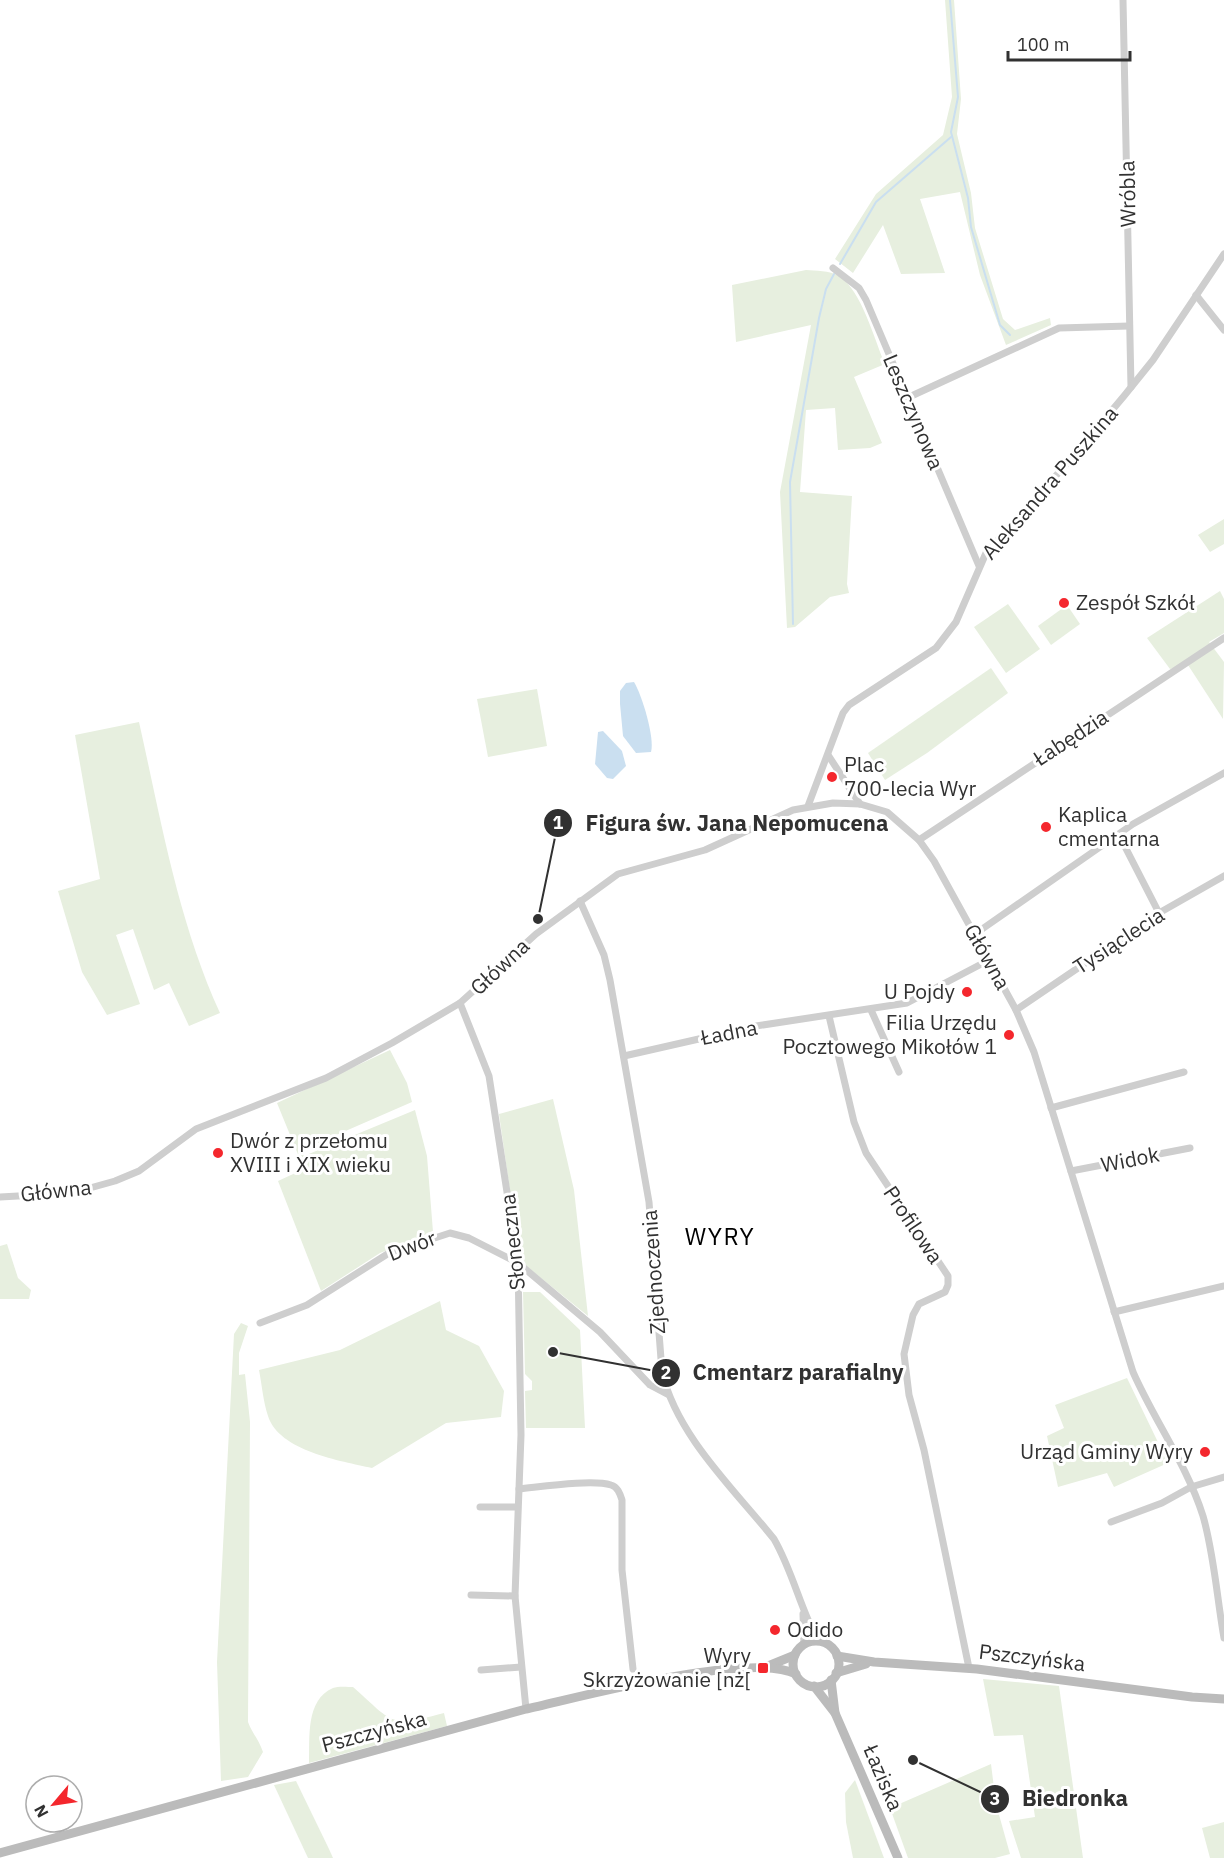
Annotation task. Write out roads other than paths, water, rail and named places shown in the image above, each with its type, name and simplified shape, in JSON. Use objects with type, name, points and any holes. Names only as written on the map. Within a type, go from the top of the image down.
[{"type":"main road","points":[[818,1641],[830,1646],[837,1656],[834,1677],[814,1686],[802,1682],[793,1665],[795,1655],[804,1645],[818,1641]]},
{"type":"main road","name":"Pszczyńska","points":[[763,1668],[795,1655]]},
{"type":"main road","name":"Pszczyńska","points":[[837,1656],[874,1662],[969,1668],[1224,1698]]},
{"type":"main road","name":"Pszczyńska","points":[[834,1677],[874,1662]]},
{"type":"main road","name":"Pszczyńska","points":[[0,1853],[526,1709],[713,1670],[763,1668],[796,1674]]},
{"type":"main road","name":"Łaziska","points":[[834,1677],[835,1713]]},
{"type":"main road","name":"Łaziska","points":[[814,1686],[835,1713],[898,1858]]},
{"type":"street","name":"Wróbla","points":[[1123,0],[1131,387]]},
{"type":"street","name":"Aleksandra Puszkina","points":[[808,806],[837,724],[849,705],[936,648],[948,636],[986,553],[1071,459],[1153,360],[1224,254]]},
{"type":"street","name":"Leszczynowa","points":[[833,268],[859,288],[867,300],[979,566]]},
{"type":"street","points":[[1196,295],[1224,330]]},
{"type":"street","points":[[907,398],[1059,328],[1129,326]]},
{"type":"street","name":"Łabędzia","points":[[919,840],[1224,638]]},
{"type":"street","points":[[828,754],[860,804]]},
{"type":"street","points":[[975,934],[1133,824],[1224,773]]},
{"type":"street","name":"Główna","points":[[0,1197],[72,1193],[131,1175],[196,1129],[326,1078],[460,1003],[536,934],[618,874],[705,850],[774,816],[808,806],[860,804],[887,812],[919,840],[975,934],[1016,1010],[1034,1052],[1133,1372],[1147,1404],[1191,1487],[1203,1517],[1224,1638]]},
{"type":"street","points":[[1119,835],[1159,913]]},
{"type":"street","name":"Tysiąclecia","points":[[1016,1010],[1159,913],[1224,876]]},
{"type":"street","name":"Zjednoczenia","points":[[580,901],[604,956],[624,1056],[649,1202],[662,1372],[667,1394],[682,1425],[774,1539],[795,1581],[802,1609],[804,1645]]},
{"type":"street","name":"Ładna","points":[[624,1056],[756,1026],[907,1003],[924,997],[989,960]]},
{"type":"street","name":"Słoneczna","points":[[460,1003],[489,1076],[518,1263],[521,1423],[515,1596],[526,1709]]},
{"type":"street","points":[[871,1010],[899,1072]]},
{"type":"street","name":"Profilowa","points":[[829,1016],[854,1122],[866,1153],[948,1276],[945,1292],[919,1304],[913,1315],[904,1354],[909,1395],[924,1450],[969,1668]]},
{"type":"street","points":[[1051,1108],[1184,1072]]},
{"type":"street","name":"Widok","points":[[1071,1171],[1190,1148]]},
{"type":"street","name":"Dwór","points":[[260,1323],[307,1305],[355,1272],[389,1253],[450,1233],[469,1238],[518,1263],[600,1332],[650,1385],[667,1394]]},
{"type":"street","points":[[1114,1312],[1224,1286]]},
{"type":"street","points":[[1111,1522],[1155,1506],[1191,1487],[1224,1478]]},
{"type":"street","points":[[519,1489],[565,1484],[611,1485],[619,1491],[622,1500],[622,1570],[633,1669]]},
{"type":"street","points":[[480,1507],[517,1508]]},
{"type":"street","points":[[471,1595],[515,1596]]},
{"type":"street","name":"Zjednoczenia","points":[[802,1609],[818,1641]]},
{"type":"street","points":[[481,1670],[521,1667]]},
{"type":"water","points":[[634,682],[647,717],[651,752],[636,753],[623,736],[620,691],[626,683]]},
{"type":"water","points":[[603,731],[622,751],[626,766],[613,779],[607,778],[595,764],[598,732]]},
{"type":"waterway","points":[[950,0],[958,97],[951,132],[968,198],[971,227],[1000,325],[1010,335]]},
{"type":"waterway","points":[[840,264],[876,202],[951,137]]},
{"type":"waterway","points":[[793,624],[790,482],[819,318],[826,289],[834,274]]},
{"type":"place","name":"Zespół Szkół","points":[[1064,603]]},
{"type":"place","name":"Plac 700-lecia Wyr","points":[[832,777]]},
{"type":"place","name":"Kaplica cmentarna","points":[[1046,827]]},
{"type":"place","name":"Figura św. Jana Nepomucena","points":[[538,919]]},
{"type":"place","name":"U Pojdy","points":[[967,992]]},
{"type":"place","name":"Filia Urzędu Pocztowego Mikołów 1","points":[[1009,1035]]},
{"type":"place","name":"Dwór z przełomu XVIII i XIX wieku","points":[[218,1153]]},
{"type":"place","name":"Cmentarz parafialny","points":[[553,1352]]},
{"type":"place","name":"Urząd Gminy Wyry","points":[[1205,1452]]},
{"type":"place","name":"Odido","points":[[775,1630]]},
{"type":"place","name":"Wyry Skrzyżowanie [nż[","points":[[763,1668]]},
{"type":"place","name":"Biedronka","points":[[913,1760]]},
{"type":"district","name":"WYRY","points":[[720,1237]]}]
